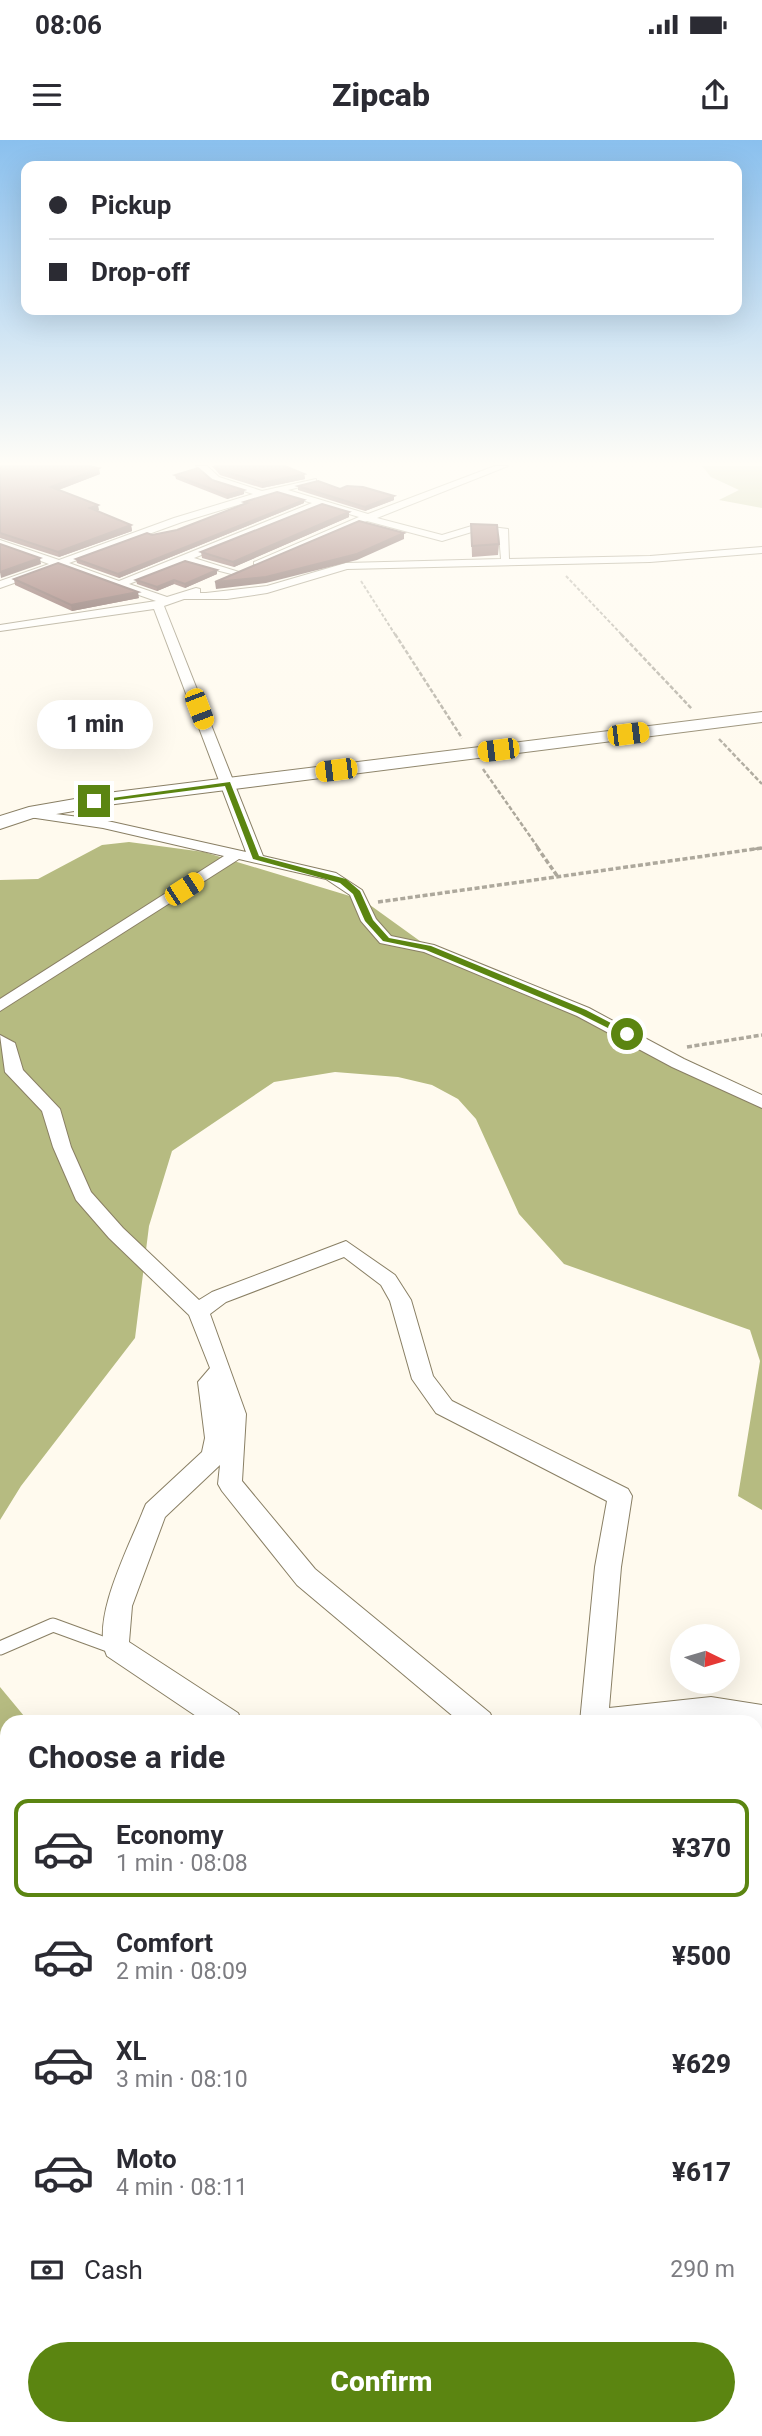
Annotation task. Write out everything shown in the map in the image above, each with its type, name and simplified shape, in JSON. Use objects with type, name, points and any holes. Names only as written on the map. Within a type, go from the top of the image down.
[{"type":"street","points":[[0,585],[34,573]]},
{"type":"street","points":[[91,573],[163,604],[256,858]]},
{"type":"street","points":[[120,584],[147,573]]},
{"type":"street","points":[[185,596],[255,593],[326,573]]},
{"type":"street","points":[[223,579],[235,574]]},
{"type":"street","points":[[0,628],[163,604],[210,585]]},
{"type":"street","points":[[0,823],[29,813],[87,802],[762,717]]},
{"type":"street","points":[[29,813],[103,824],[331,876],[351,886],[369,921],[386,940],[428,948],[583,1012],[762,1102]]},
{"type":"street","points":[[0,1006],[237,854]]},
{"type":"street","points":[[0,1040],[9,1047],[14,1072],[51,1109],[62,1147],[83,1195],[116,1233],[198,1311],[222,1371],[235,1414],[230,1484],[306,1577],[472,1715]]},
{"type":"street","points":[[198,1311],[219,1297],[346,1248],[388,1280],[400,1300],[423,1379],[444,1407],[620,1496],[608,1567],[595,1715]]},
{"type":"street","points":[[217,1715],[116,1648],[119,1606],[155,1511],[213,1457],[217,1438],[209,1382],[222,1371]]},
{"type":"street","points":[[662,1715],[711,1710],[743,1715]]},
{"type":"lane","points":[[0,1648],[53,1625],[116,1648]]},
{"type":"path","points":[[356,573],[472,754],[558,877]]},
{"type":"path","points":[[563,573],[762,784]]},
{"type":"path","points":[[361,903],[762,848]]},
{"type":"path","points":[[658,1052],[762,1035]]},
{"type":"green space","points":[[129,842],[204,852],[363,900],[431,949],[762,1099],[762,1510],[738,1496],[760,1361],[750,1330],[564,1264],[519,1214],[476,1119],[458,1099],[432,1085],[398,1077],[335,1072],[274,1082],[172,1151],[149,1226],[135,1338],[21,1486],[0,1520],[0,880],[38,879],[102,845]]},
{"type":"green space","points":[[0,1687],[23,1715],[0,1715]]},
{"type":"building","points":[[30,573],[86,573],[138,592],[71,605],[14,579]]},
{"type":"building","points":[[154,573],[210,573],[185,584],[174,580],[157,587],[136,580]]},
{"type":"building","points":[[236,573],[281,573],[266,577],[215,582]]},
{"type":"route","points":[[94,801],[227,784],[256,858],[331,876],[351,886],[357,893],[369,921],[386,940],[428,948],[583,1012],[627,1034]]}]
